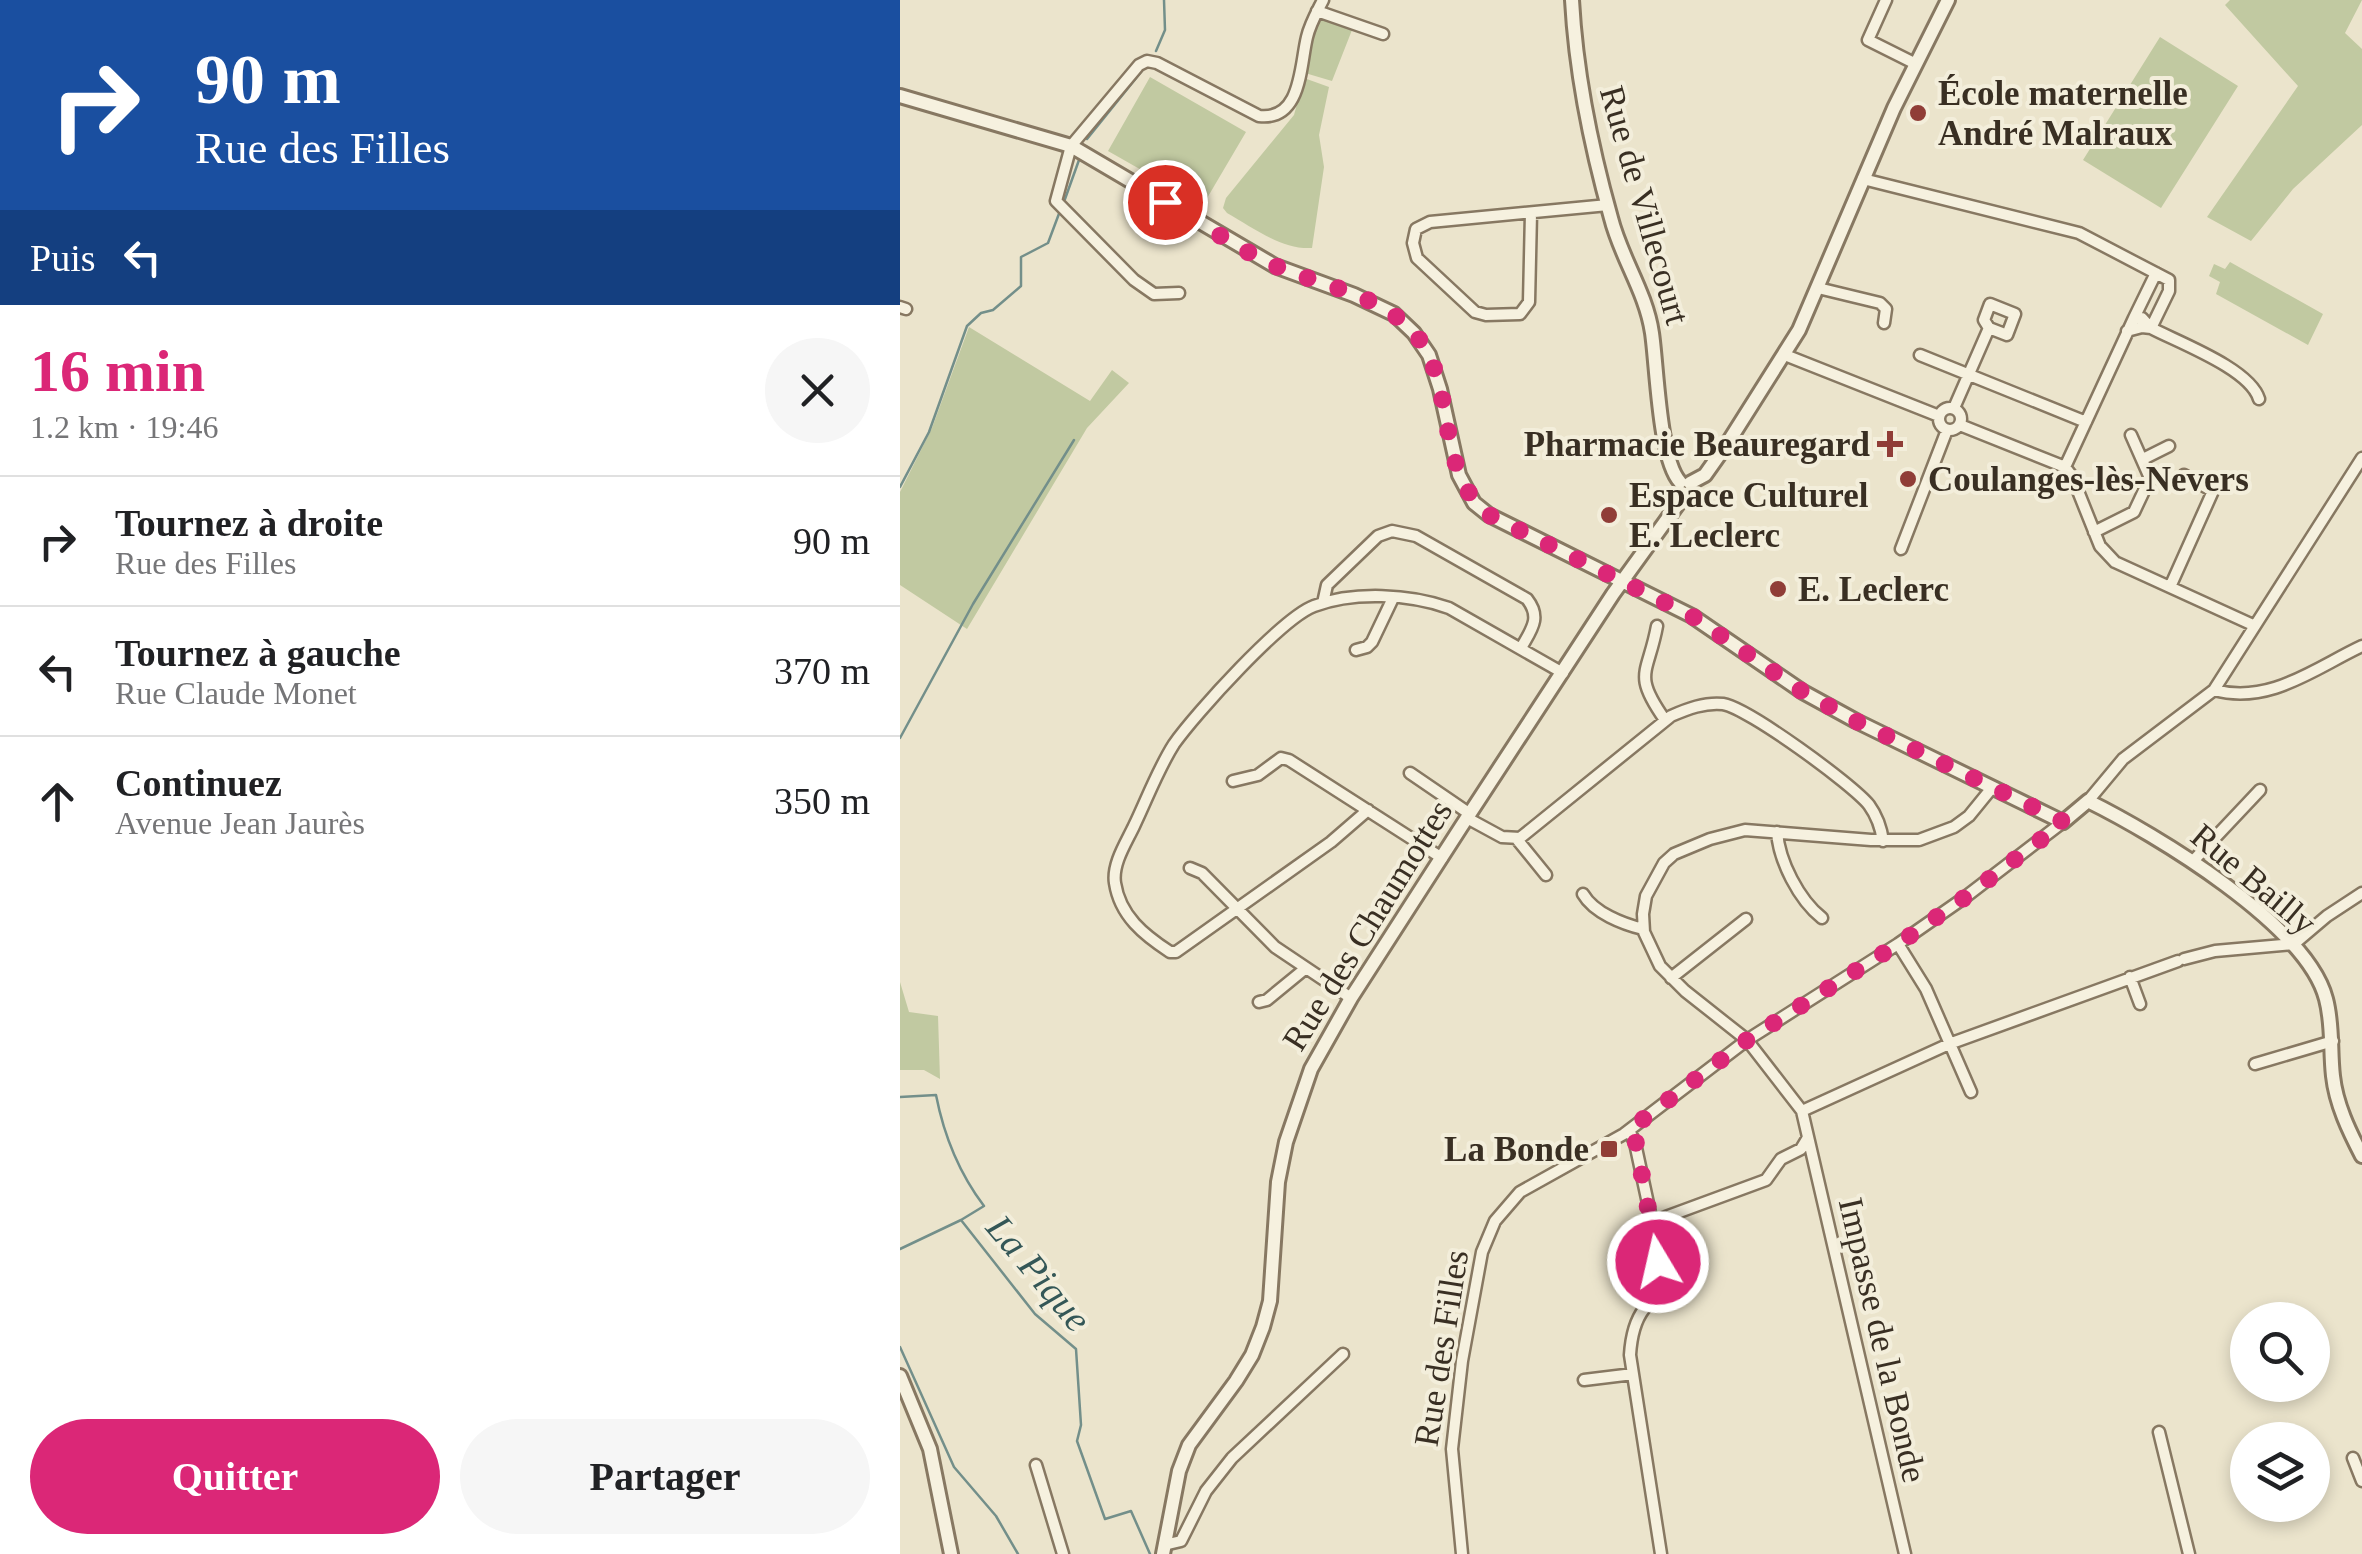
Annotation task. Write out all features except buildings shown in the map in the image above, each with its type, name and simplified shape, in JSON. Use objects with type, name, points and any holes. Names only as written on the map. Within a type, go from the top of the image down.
[{"type":"street","name":"Rue de Villecourt","points":[[1572,0],[1576,65],[1608,205],[1650,319],[1666,443],[1674,476],[1684,486]]},
{"type":"street","points":[[1886,0],[1868,40],[1916,64]]},
{"type":"street","name":"Rue des Chaumottes","points":[[1164,1550],[1179,1471],[1189,1445],[1236,1381],[1263,1327],[1270,1302],[1278,1182],[1286,1142],[1310,1069],[1351,998],[1469,816],[1678,504],[1684,486],[1705,475],[1785,355],[1948,0]]},
{"type":"street","points":[[1179,293],[1154,294],[1134,280],[1056,201],[1070,146],[1139,65],[1147,61],[1164,66],[1259,116],[1276,115],[1288,106],[1296,90],[1307,33],[1320,6],[1384,34]]},
{"type":"street","points":[[900,96],[1070,146],[1275,266],[1394,314],[1429,354],[1453,458],[1474,503],[1512,528],[1624,580],[1727,637],[1803,692],[1991,789],[2064,822]]},
{"type":"street","points":[[1863,179],[2078,233],[2156,272],[2172,284],[2151,328]]},
{"type":"street","points":[[1532,213],[1530,302],[1520,314],[1475,312],[1414,251],[1414,234],[1420,224],[1608,205]]},
{"type":"street","points":[[2065,466],[2156,272]]},
{"type":"street","points":[[1818,288],[1880,303],[1886,309],[1884,323]]},
{"type":"street","points":[[2134,318],[2142,318],[2151,328]]},
{"type":"street","points":[[2127,331],[2142,326],[2151,328],[2243,376],[2256,389],[2259,399]]},
{"type":"street","points":[[1954,408],[1989,328]]},
{"type":"street","points":[[1785,355],[1939,416]]},
{"type":"street","points":[[1920,355],[2086,422]]},
{"type":"street","points":[[1947,408],[1954,408],[1960,413],[1960,424],[1947,430],[1939,423],[1939,416],[1947,408]]},
{"type":"street","points":[[1960,424],[2065,466],[2104,552],[2115,562],[2253,625]]},
{"type":"street","points":[[1901,549],[1947,430]]},
{"type":"street","points":[[2094,532],[2134,512],[2150,478],[2132,435]]},
{"type":"street","points":[[2143,459],[2169,446]]},
{"type":"street","points":[[2088,800],[2123,760],[2214,690],[2362,458]]},
{"type":"street","points":[[2170,587],[2214,491],[2184,475]]},
{"type":"street","points":[[1324,604],[1328,585],[1378,536],[1400,531],[1416,536],[1527,599],[1536,614],[1521,648]]},
{"type":"street","points":[[1356,650],[1372,642],[1394,598]]},
{"type":"street","points":[[1368,810],[1187,946],[1170,952],[1125,913],[1115,871],[1176,742],[1236,674],[1310,607],[1412,598],[1449,608],[1563,673]]},
{"type":"street","points":[[1657,626],[1643,672],[1649,696],[1665,720]]},
{"type":"street","points":[[2214,690],[2239,693],[2290,685],[2362,646]]},
{"type":"street","points":[[1410,773],[1502,837],[1516,838],[1665,720],[1685,710],[1722,704],[1742,711],[1859,794],[1878,821],[1883,841]]},
{"type":"street","points":[[1234,782],[1258,775],[1284,758],[1442,858]]},
{"type":"street","points":[[1991,789],[1969,816],[1954,827],[1919,840],[1883,841],[1745,830],[1674,854],[1664,863],[1646,896],[1644,929],[1648,944],[1670,978],[1747,1040],[1802,1111],[1949,1044],[2130,976],[2214,951],[2294,944],[2362,894]]},
{"type":"street","points":[[2194,860],[2260,790]]},
{"type":"street","name":"Rue des Filles","points":[[1462,1554],[1452,1449],[1462,1362],[1482,1252],[1495,1220],[1520,1192],[1629,1130],[1747,1040],[1964,898],[2088,800]]},
{"type":"street","name":"Rue Bailly","points":[[2088,800],[2194,860],[2294,944],[2322,985],[2339,1104],[2362,1156]]},
{"type":"street","points":[[1776,832],[1786,865],[1807,903],[1822,918]]},
{"type":"street","points":[[1516,838],[1546,875]]},
{"type":"street","points":[[1190,868],[1202,873],[1274,947],[1351,998]]},
{"type":"street","points":[[1584,894],[1603,912],[1644,929]]},
{"type":"street","points":[[1670,978],[1746,919]]},
{"type":"street","points":[[1898,944],[1926,989],[1971,1092]]},
{"type":"street","points":[[1258,1002],[1290,984],[1306,968]]},
{"type":"street","points":[[2130,976],[2140,1004]]},
{"type":"street","points":[[2255,1064],[2333,1041]]},
{"type":"street","name":"Impasse de la Bonde","points":[[1802,1111],[1905,1554]]},
{"type":"street","points":[[1629,1130],[1636,1143],[1662,1282],[1660,1292],[1636,1324],[1630,1356],[1661,1554]]},
{"type":"street","points":[[1652,1222],[1766,1180],[1781,1159],[1801,1149],[1807,1140]]},
{"type":"street","points":[[1164,1550],[1181,1541],[1206,1491],[1232,1458],[1343,1354]]},
{"type":"street","points":[[1584,1380],[1633,1374]]},
{"type":"street","points":[[900,1376],[930,1449],[950,1554]]},
{"type":"street","points":[[2158,1432],[2189,1554]]},
{"type":"street","points":[[2354,1458],[2362,1480]]},
{"type":"street","points":[[1036,1465],[1063,1554]]},
{"type":"green space","points":[[2230,0],[2362,0],[2345,33],[2362,49],[2362,125],[2293,189],[2251,241],[2207,217],[2298,86],[2225,5]]},
{"type":"green space","points":[[1319,17],[1352,30],[1332,81],[1305,73]]},
{"type":"green space","points":[[2160,37],[2238,86],[2161,208],[2083,160]]},
{"type":"green space","points":[[1150,77],[1246,132],[1203,205],[1108,151]]},
{"type":"green space","points":[[1304,78],[1329,87],[1319,135],[1324,167],[1312,248],[1279,241],[1223,208],[1226,198],[1294,115]]},
{"type":"green space","points":[[2230,262],[2323,314],[2308,345],[2216,294],[2220,282],[2209,276],[2214,264],[2225,269]]},
{"type":"green space","points":[[969,327],[1090,401],[1112,370],[1129,383],[1087,428],[967,629],[900,585],[900,492],[932,428]]},
{"type":"green space","points":[[900,982],[909,1012],[938,1016],[940,1079],[924,1070],[900,1070]]},
{"type":"waterway","name":"La Pique","points":[[1156,51],[1165,30],[1164,0]]},
{"type":"waterway","name":"La Pique","points":[[1087,139],[1145,67]]},
{"type":"waterway","name":"La Pique","points":[[1065,199],[1079,160]]},
{"type":"waterway","name":"La Pique","points":[[900,487],[929,432],[967,326],[1021,286],[1021,257],[1048,243],[1060,211]]},
{"type":"waterway","points":[[900,738],[973,604],[1074,440]]},
{"type":"waterway","name":"La Pique","points":[[900,1097],[936,1095],[954,1154],[984,1206],[961,1220],[1035,1314],[1076,1349],[1081,1425],[1077,1441],[1105,1519],[1131,1511],[1150,1554]]},
{"type":"waterway","name":"La Pique","points":[[900,1249],[961,1220]]},
{"type":"waterway","name":"La Pique","points":[[900,1347],[954,1467],[996,1516],[1018,1554]]},
{"type":"place","name":"École maternelle André Malraux","points":[[1918,113]]},
{"type":"place","name":"Pharmacie Beauregard","points":[[1890,444]]},
{"type":"place","name":"Coulanges-lès-Nevers","points":[[1908,479]]},
{"type":"place","name":"Espace Culturel E. Leclerc","points":[[1609,515]]},
{"type":"place","name":"E. Leclerc","points":[[1778,589]]},
{"type":"place","name":"La Bonde","points":[[1609,1149]]},
{"type":"route","points":[[1165,202],[1275,266],[1394,314],[1414,333],[1429,354],[1459,474],[1474,503],[1489,515],[1692,616],[1803,692],[1856,721],[2064,822],[1898,944],[1747,1040],[1629,1130],[1636,1143],[1658,1262]]}]
